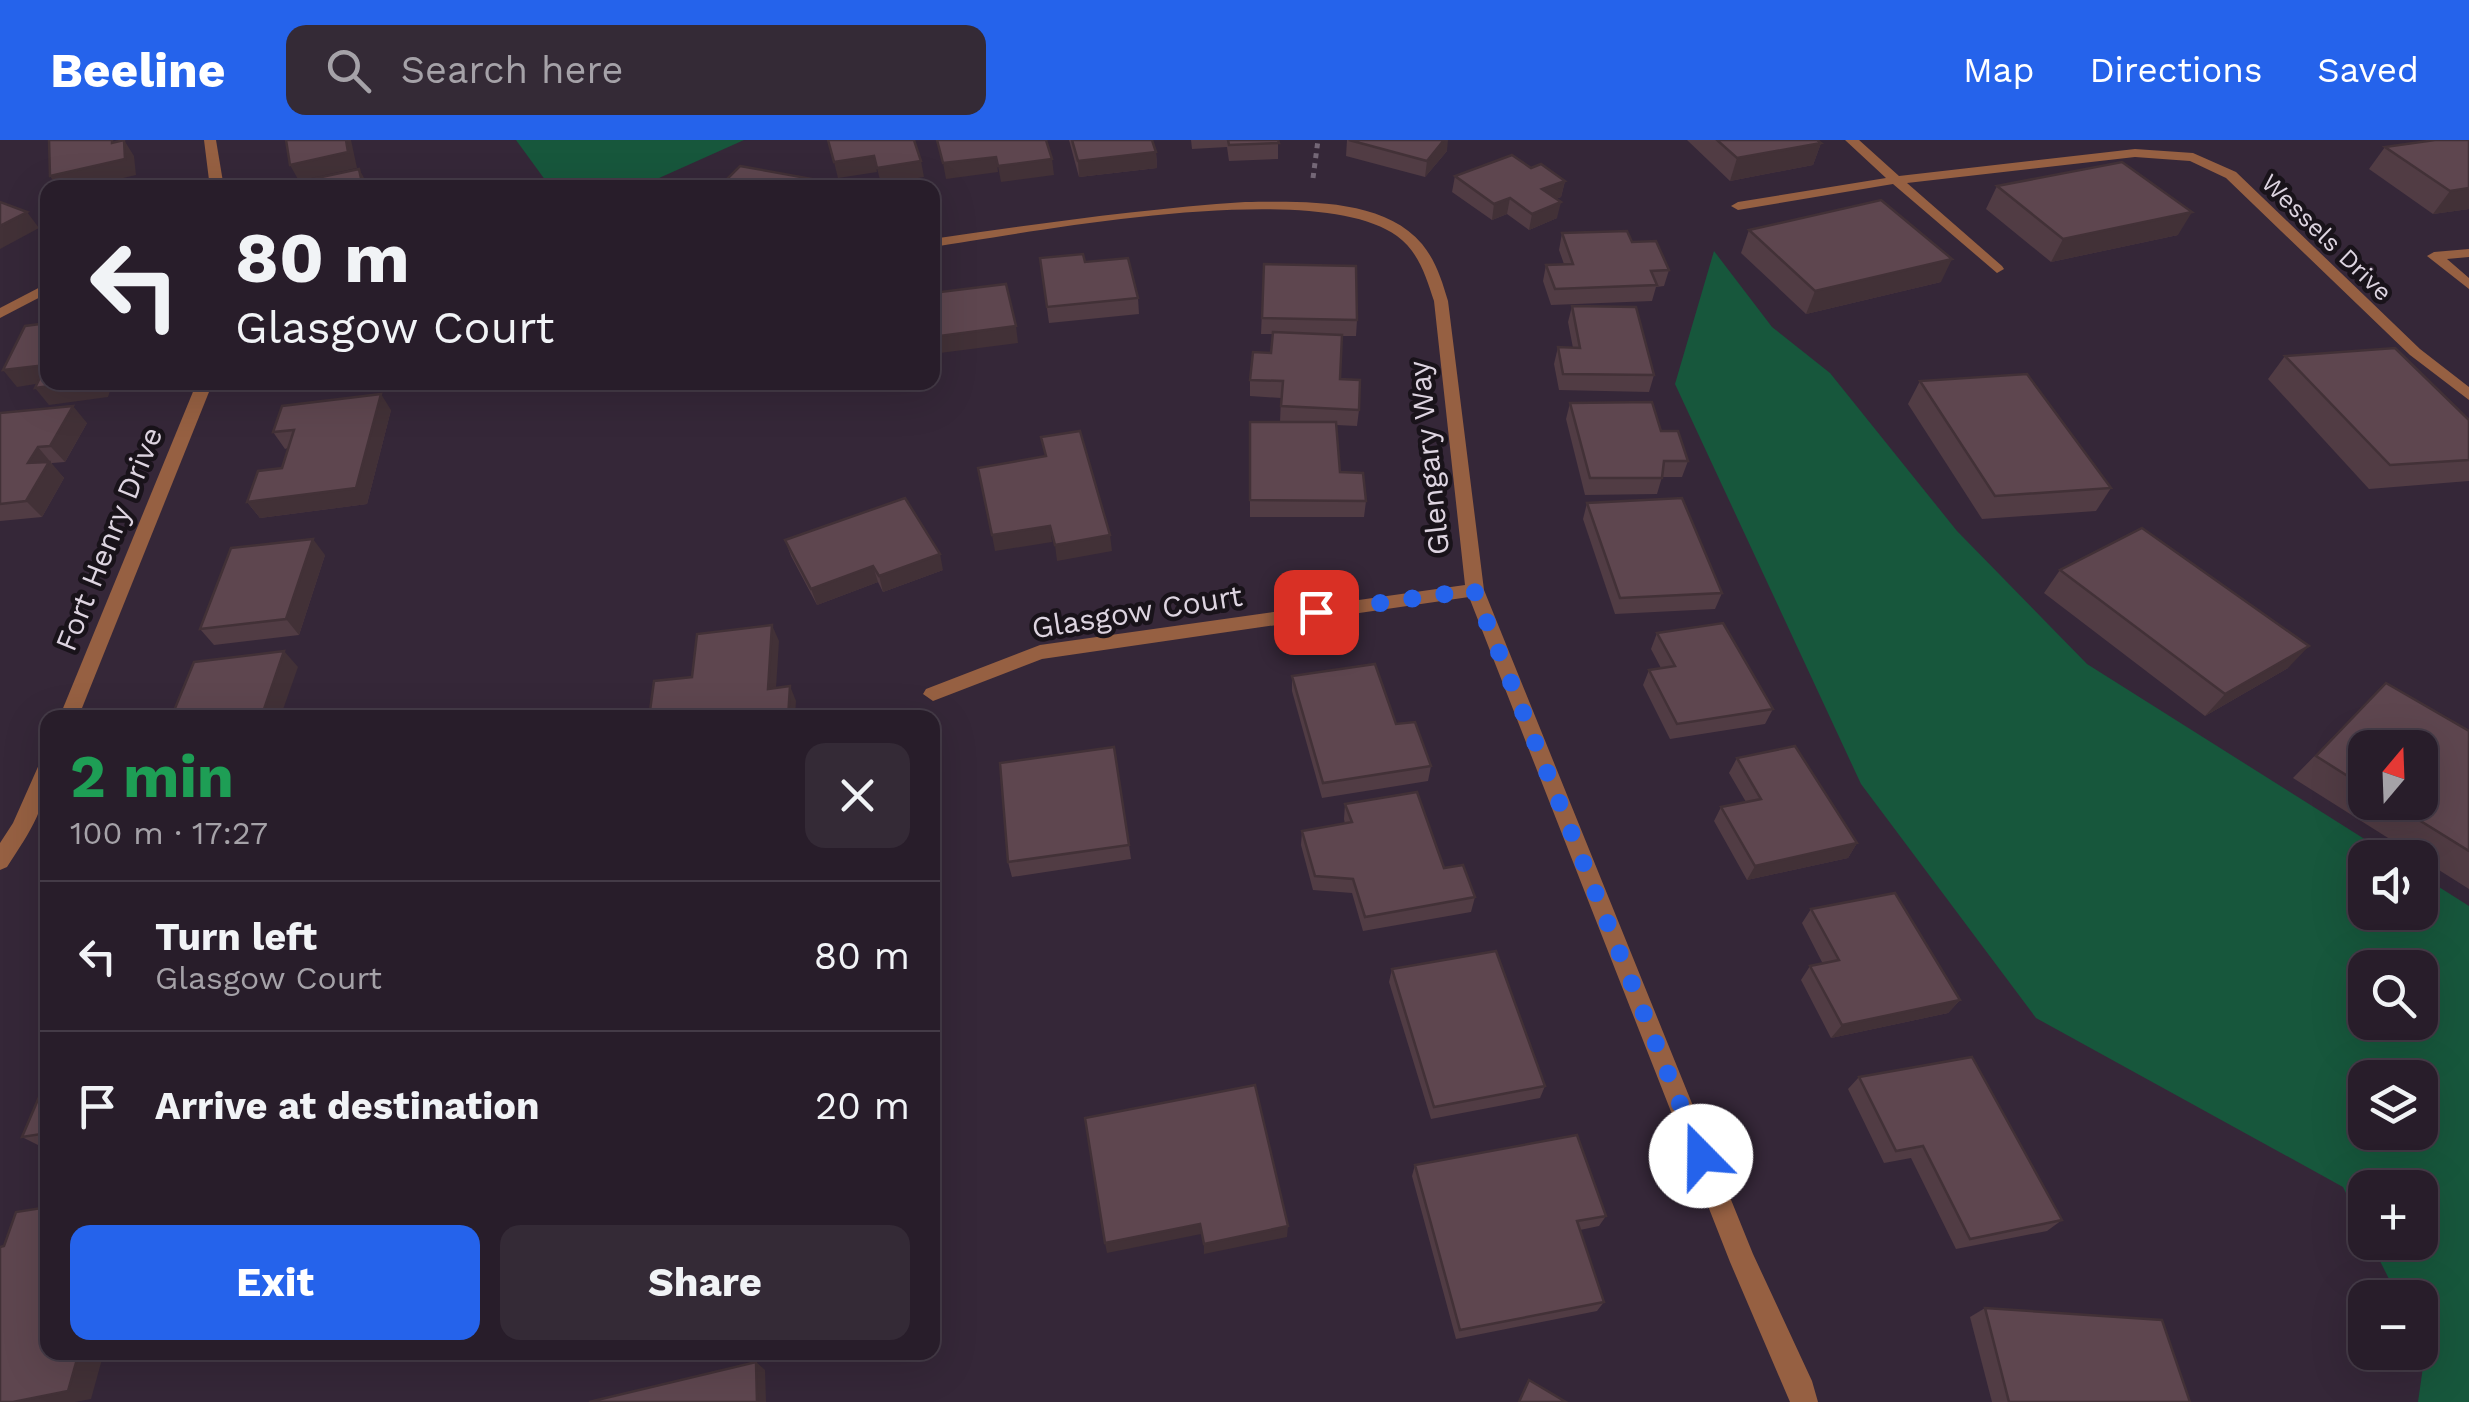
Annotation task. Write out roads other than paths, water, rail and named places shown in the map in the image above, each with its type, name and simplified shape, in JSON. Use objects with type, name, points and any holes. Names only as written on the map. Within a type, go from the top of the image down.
[{"type":"street","points":[[210,140],[216,180]]},
{"type":"street","points":[[1852,140],[1997,268]]},
{"type":"street","name":"Wessels Drive","points":[[1738,206],[1896,180],[2096,156],[2164,153],[2193,158],[2231,175],[2415,352],[2469,396]]},
{"type":"street","name":"Glengary Way","points":[[940,242],[1215,207],[1275,204],[1348,211],[1397,228],[1427,256],[1441,301],[1474,590],[1743,1262],[1804,1402]]},
{"type":"street","points":[[2469,252],[2434,256],[2469,285]]},
{"type":"street","points":[[0,314],[40,292]]},
{"type":"street","name":"Fort Henry Drive","points":[[71,710],[202,390]]},
{"type":"street","name":"Glasgow Court","points":[[933,694],[1040,652],[1474,590]]},
{"type":"street","points":[[3,851],[40,781]]}]
